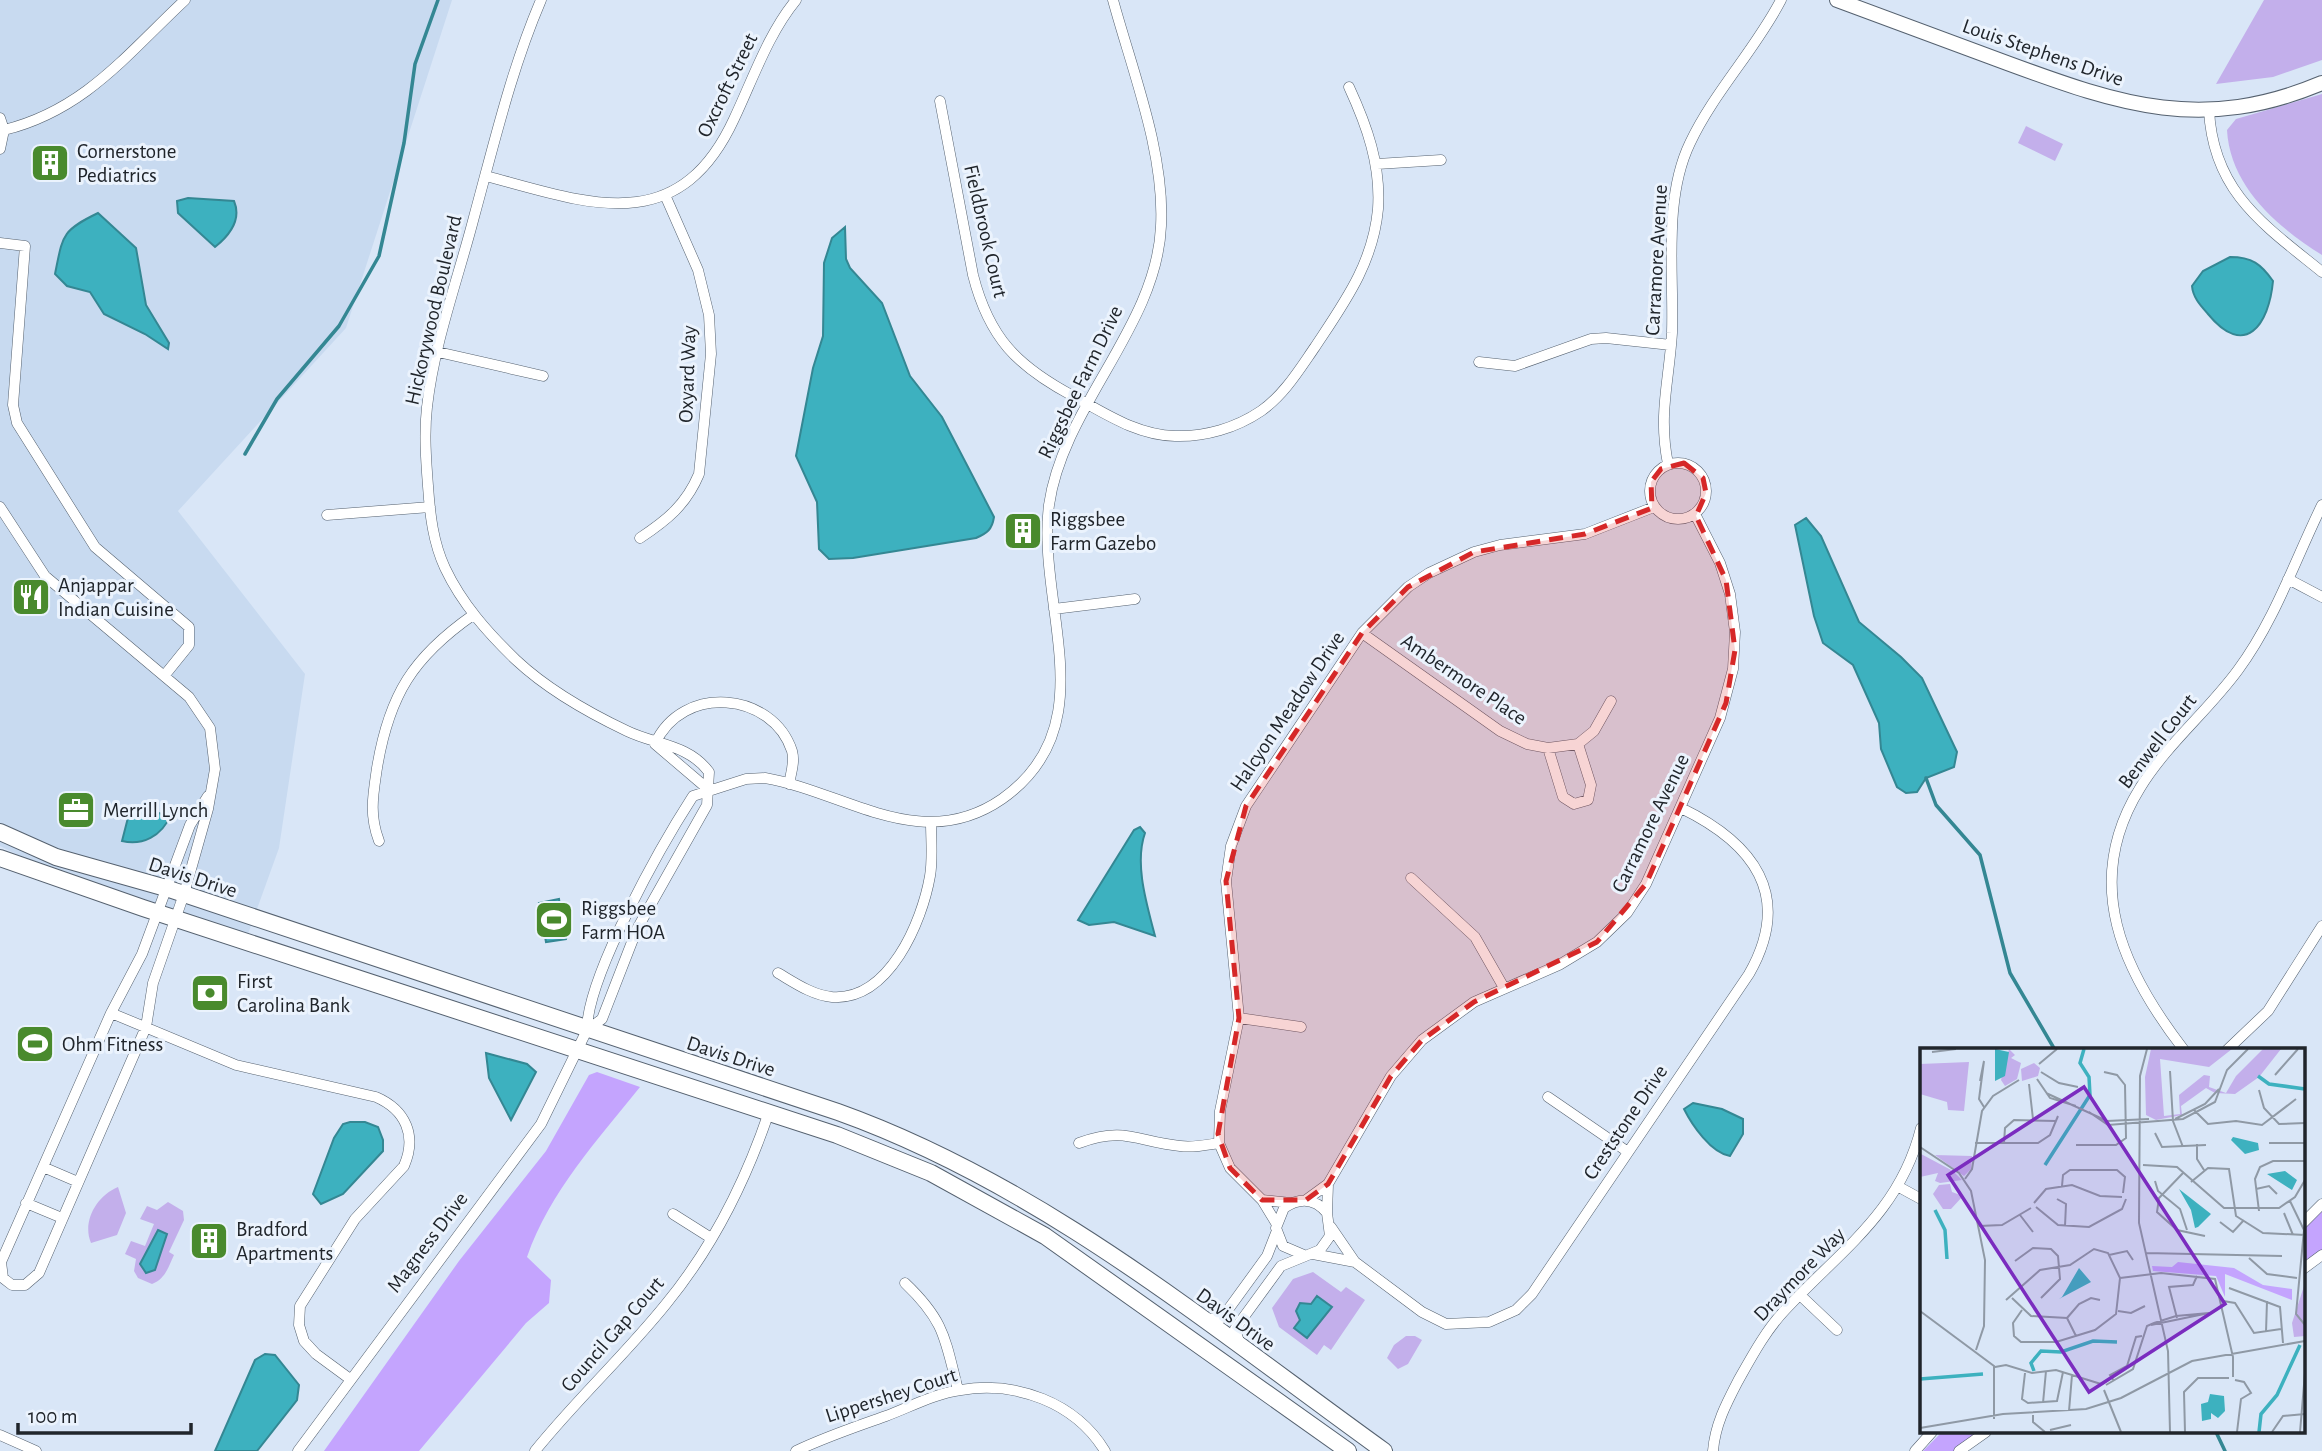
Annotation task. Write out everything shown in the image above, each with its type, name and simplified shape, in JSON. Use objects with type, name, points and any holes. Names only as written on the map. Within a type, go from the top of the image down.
[{"type":"main road","name":"Davis Drive","points":[[0,832],[55,857],[166,888],[838,1112],[917,1143],[1033,1203],[1384,1451]]},
{"type":"main road","name":"Davis Drive","points":[[0,858],[157,913],[878,1150],[988,1202],[1080,1258],[1348,1451]]},
{"type":"street","points":[[5,130],[38,121],[73,102],[116,68],[185,0]]},
{"type":"street","name":"Hickorywood Boulevard","points":[[541,0],[516,64],[438,352],[426,423],[434,536],[446,569],[473,615],[517,660],[555,691],[586,711],[655,744],[673,745],[698,760],[709,772],[709,790]]},
{"type":"street","name":"Oxcroft Street","points":[[485,176],[600,205],[626,204],[665,195],[698,171],[720,145],[765,51],[796,0]]},
{"type":"street","name":"Riggsbee Farm Drive","points":[[578,1050],[587,1030],[587,1014],[600,976],[634,902],[693,796],[746,779],[765,778],[789,783],[889,818],[931,822],[971,814],[1001,800],[1030,774],[1045,750],[1061,705],[1047,555],[1050,503],[1060,460],[1150,278],[1161,228],[1158,168],[1113,0]]},
{"type":"street","name":"Carramore Avenue","points":[[1668,464],[1662,416],[1671,345],[1674,218],[1682,163],[1699,125],[1781,0]]},
{"type":"street","name":"Louis Stephens Drive","points":[[1837,0],[2093,95],[2140,106],[2209,110],[2265,102],[2322,83]]},
{"type":"street","points":[[1349,87],[1377,164],[1441,160]]},
{"type":"street","name":"Fieldbrook Court","points":[[940,101],[972,275],[986,315],[998,336],[1024,367],[1088,404],[1134,428],[1177,436],[1216,432],[1262,411],[1297,373],[1363,270],[1376,224],[1377,164]]},
{"type":"street","points":[[2209,110],[2213,146],[2231,188],[2266,226],[2322,272]]},
{"type":"street","points":[[0,118],[5,130],[0,149]]},
{"type":"street","name":"Oxyard Way","points":[[640,538],[675,513],[692,490],[699,474],[710,364],[711,337],[705,292],[665,195]]},
{"type":"street","points":[[0,243],[25,246],[13,405],[17,423],[95,547],[189,627],[189,645],[164,676]]},
{"type":"street","points":[[1479,362],[1515,366],[1574,343],[1606,338],[1671,345]]},
{"type":"street","points":[[438,352],[543,376]]},
{"type":"street","points":[[1684,463],[1703,478],[1704,501],[1695,514],[1686,518],[1668,518],[1654,507],[1649,491],[1651,482],[1668,464],[1684,463]]},
{"type":"street","name":"Benwell Court","points":[[2183,1048],[2128,964],[2113,914],[2114,860],[2125,820],[2140,788],[2241,666],[2288,579],[2322,505]]},
{"type":"street","points":[[0,507],[46,576],[189,697],[209,728],[215,769],[203,827],[184,894],[153,983],[146,1027],[39,1273],[25,1285],[12,1285],[3,1278],[1,1262],[111,1013],[135,970],[190,825],[208,796]]},
{"type":"street","points":[[327,515],[430,507]]},
{"type":"street","name":"Halcyon Meadow Drive","points":[[1219,1143],[1219,1118],[1239,1018],[1226,900],[1228,867],[1238,824],[1255,789],[1362,633],[1392,599],[1451,562],[1500,545],[1585,534],[1654,507]]},
{"type":"street","name":"Carramore Avenue","points":[[1291,1203],[1306,1200],[1328,1184],[1378,1095],[1407,1055],[1452,1015],[1503,986],[1572,958],[1618,923],[1646,884],[1726,703],[1735,650],[1734,616],[1726,580],[1695,514]]},
{"type":"street","points":[[2288,579],[2322,597]]},
{"type":"street","points":[[1054,609],[1135,599]]},
{"type":"street","points":[[379,841],[371,820],[371,806],[383,731],[391,707],[407,678],[427,652],[473,615]]},
{"type":"street","name":"Ambermore Place","points":[[1362,633],[1500,731],[1527,744],[1548,748],[1578,744]]},
{"type":"street","points":[[1548,748],[1563,797],[1574,804],[1588,800],[1592,790],[1578,744],[1594,731],[1611,701]]},
{"type":"street","points":[[709,790],[655,744],[667,722],[684,709],[713,702],[738,705],[765,716],[786,740],[794,761],[789,783]]},
{"type":"street","name":"Riggsbee Farm Drive","points":[[587,1030],[602,1019],[637,929],[707,805],[709,790]]},
{"type":"street","name":"Creststone Drive","points":[[1331,1227],[1355,1262],[1435,1320],[1476,1325],[1505,1317],[1532,1294],[1749,974],[1766,930],[1768,916],[1763,888],[1749,856],[1726,832],[1681,808]]},
{"type":"street","points":[[778,973],[810,991],[832,996],[855,993],[878,981],[908,938],[923,903],[932,858],[931,822]]},
{"type":"street","points":[[1411,878],[1470,931],[1484,949],[1503,986]]},
{"type":"street","points":[[2229,1048],[2268,1011],[2322,926]]},
{"type":"street","points":[[111,1013],[245,1068],[376,1097],[395,1107],[402,1115],[409,1130],[408,1157],[404,1166],[355,1219],[300,1306],[299,1325],[304,1341],[350,1380]]},
{"type":"street","points":[[1239,1018],[1301,1027]]},
{"type":"street","name":"Magness Drive","points":[[298,1451],[541,1124],[578,1050]]},
{"type":"street","points":[[1548,1097],[1628,1152]]},
{"type":"street","name":"Council Gap Court","points":[[535,1451],[660,1311],[711,1238],[748,1167],[769,1112]]},
{"type":"street","name":"Draymore Way","points":[[1713,1451],[1723,1408],[1772,1325],[1864,1233],[1899,1187],[1920,1131]]},
{"type":"street","points":[[1079,1143],[1103,1134],[1120,1134],[1182,1147],[1219,1143],[1230,1168],[1262,1200],[1283,1246],[1308,1254]]},
{"type":"street","points":[[43,1167],[78,1182]]},
{"type":"street","name":"Carramore Avenue","points":[[1328,1184],[1327,1213],[1331,1227]]},
{"type":"street","points":[[1899,1187],[1920,1198]]},
{"type":"street","points":[[1262,1200],[1291,1203]]},
{"type":"street","points":[[1306,1200],[1314,1202],[1327,1213]]},
{"type":"street","points":[[26,1203],[62,1218]]},
{"type":"street","points":[[1201,1320],[1222,1318],[1267,1256],[1284,1208],[1291,1203]]},
{"type":"street","points":[[2304,1222],[2322,1204]]},
{"type":"street","points":[[673,1214],[711,1238]]},
{"type":"street","points":[[1240,1348],[1235,1329],[1281,1266],[1326,1244],[1331,1227]]},
{"type":"street","name":"Creststone Drive","points":[[1308,1254],[1355,1262]]},
{"type":"street","points":[[2304,1268],[2322,1255]]},
{"type":"street","points":[[905,1283],[926,1303],[937,1319],[958,1390]]},
{"type":"street","points":[[1800,1295],[1838,1330]]},
{"type":"street","name":"Lippershey Court","points":[[796,1451],[823,1438],[958,1390],[1010,1389],[1043,1398],[1073,1416],[1090,1430],[1105,1451]]},
{"type":"street","points":[[1915,1451],[1930,1434]]},
{"type":"street","points":[[1959,1451],[1983,1434]]},
{"type":"street","points":[[0,1435],[34,1450]]},
{"type":"highlighted area","points":[[1684,463],[1703,478],[1706,493],[1696,516],[1726,580],[1735,650],[1726,703],[1646,884],[1597,942],[1474,1002],[1422,1040],[1391,1076],[1328,1184],[1306,1200],[1262,1200],[1230,1168],[1218,1134],[1239,1018],[1226,881],[1246,806],[1362,633],[1408,587],[1474,552],[1585,534],[1652,508],[1651,482],[1661,469]]},
{"type":"shaded area","points":[[0,0],[452,0],[346,328],[178,511],[305,674],[279,848],[248,934],[44,868],[0,846]]},
{"type":"shaded area","points":[[2264,0],[2322,0],[2322,60],[2273,77],[2216,84]]},
{"type":"shaded area","points":[[2322,94],[2322,255],[2289,232],[2259,203],[2237,169],[2227,130],[2236,119]]},
{"type":"shaded area","points":[[2026,126],[2063,144],[2055,161],[2018,143]]},
{"type":"shaded area","points":[[597,1072],[640,1087],[576,1168],[548,1210],[537,1233],[527,1257],[551,1280],[549,1303],[526,1323],[419,1451],[324,1451],[459,1261],[546,1151],[589,1075]]},
{"type":"shaded area","points":[[118,1187],[126,1213],[117,1235],[91,1243],[88,1227],[93,1210],[103,1197]]},
{"type":"shaded area","points":[[168,1202],[183,1211],[184,1220],[169,1252],[174,1255],[168,1269],[152,1284],[138,1278],[134,1271],[136,1259],[125,1254],[131,1241],[145,1246],[154,1224],[140,1219],[147,1206],[157,1210]]},
{"type":"shaded area","points":[[2322,1208],[2322,1251],[2304,1264],[2304,1226]]},
{"type":"shaded area","points":[[1313,1272],[1341,1292],[1346,1287],[1365,1300],[1331,1350],[1324,1345],[1317,1355],[1279,1327],[1272,1308],[1293,1279]]},
{"type":"shaded area","points":[[1406,1336],[1415,1336],[1422,1340],[1408,1364],[1398,1369],[1387,1358],[1394,1345]]},
{"type":"shaded area","points":[[1940,1434],[1976,1434],[1954,1451],[1923,1451]]},
{"type":"water","points":[[188,198],[234,201],[237,215],[233,227],[215,247],[178,213],[177,201]]},
{"type":"water","points":[[98,213],[136,248],[146,305],[169,343],[168,349],[145,334],[104,314],[90,292],[67,286],[55,274],[62,242],[70,230]]},
{"type":"water","points":[[845,227],[846,259],[850,268],[882,303],[910,376],[942,417],[994,517],[988,530],[976,538],[853,558],[829,559],[819,549],[817,502],[796,456],[813,368],[823,336],[824,263],[832,238]]},
{"type":"water","points":[[2230,257],[2244,258],[2255,263],[2273,281],[2271,297],[2260,323],[2253,331],[2244,335],[2233,334],[2221,327],[2200,305],[2192,286],[2203,271]]},
{"type":"water","points":[[1806,518],[1821,536],[1859,622],[1922,678],[1957,752],[1954,767],[1926,778],[1917,792],[1906,793],[1897,787],[1881,749],[1879,723],[1853,665],[1823,643],[1814,616],[1795,525]]},
{"type":"water","points":[[131,806],[170,816],[162,829],[150,838],[137,842],[122,841]]},
{"type":"water","points":[[1140,827],[1145,833],[1141,871],[1155,936],[1114,922],[1089,925],[1078,920],[1134,830]]},
{"type":"water","name":"Riggsbee Farm HOA","points":[[559,899],[562,919],[571,922],[566,939],[546,942],[539,903]]},
{"type":"water","points":[[486,1053],[527,1064],[536,1072],[511,1120],[489,1078]]},
{"type":"water","points":[[1693,1103],[1722,1109],[1743,1119],[1743,1134],[1730,1156],[1716,1150],[1697,1130],[1684,1109]]},
{"type":"water","points":[[365,1122],[378,1127],[383,1140],[383,1151],[343,1194],[321,1204],[313,1194],[334,1138],[343,1124]]},
{"type":"water","points":[[158,1230],[167,1234],[155,1270],[146,1273],[140,1264]]},
{"type":"water","points":[[1317,1296],[1332,1307],[1307,1338],[1294,1328],[1300,1320],[1296,1311],[1300,1303],[1311,1304]]},
{"type":"water","points":[[265,1354],[275,1355],[299,1385],[297,1400],[257,1451],[215,1451],[255,1360]]},
{"type":"waterway","points":[[245,454],[277,399],[339,326],[379,256],[404,143],[415,64],[438,0]]},
{"type":"waterway","points":[[1926,778],[1936,805],[1980,855],[2010,973],[2054,1048]]},
{"type":"waterway","points":[[2217,1434],[2225,1451]]},
{"type":"place","name":"Cornerstone Pediatrics","points":[[50,163]]},
{"type":"place","name":"Riggsbee Farm Gazebo","points":[[1023,531]]},
{"type":"place","name":"Anjappar Indian Cuisine","points":[[31,597]]},
{"type":"place","name":"Merrill Lynch","points":[[76,810]]},
{"type":"place","name":"Riggsbee Farm HOA","points":[[554,920]]},
{"type":"place","name":"First Carolina Bank","points":[[210,993]]},
{"type":"place","name":"Ohm Fitness","points":[[35,1044]]},
{"type":"place","name":"Bradford Apartments","points":[[209,1241]]}]
